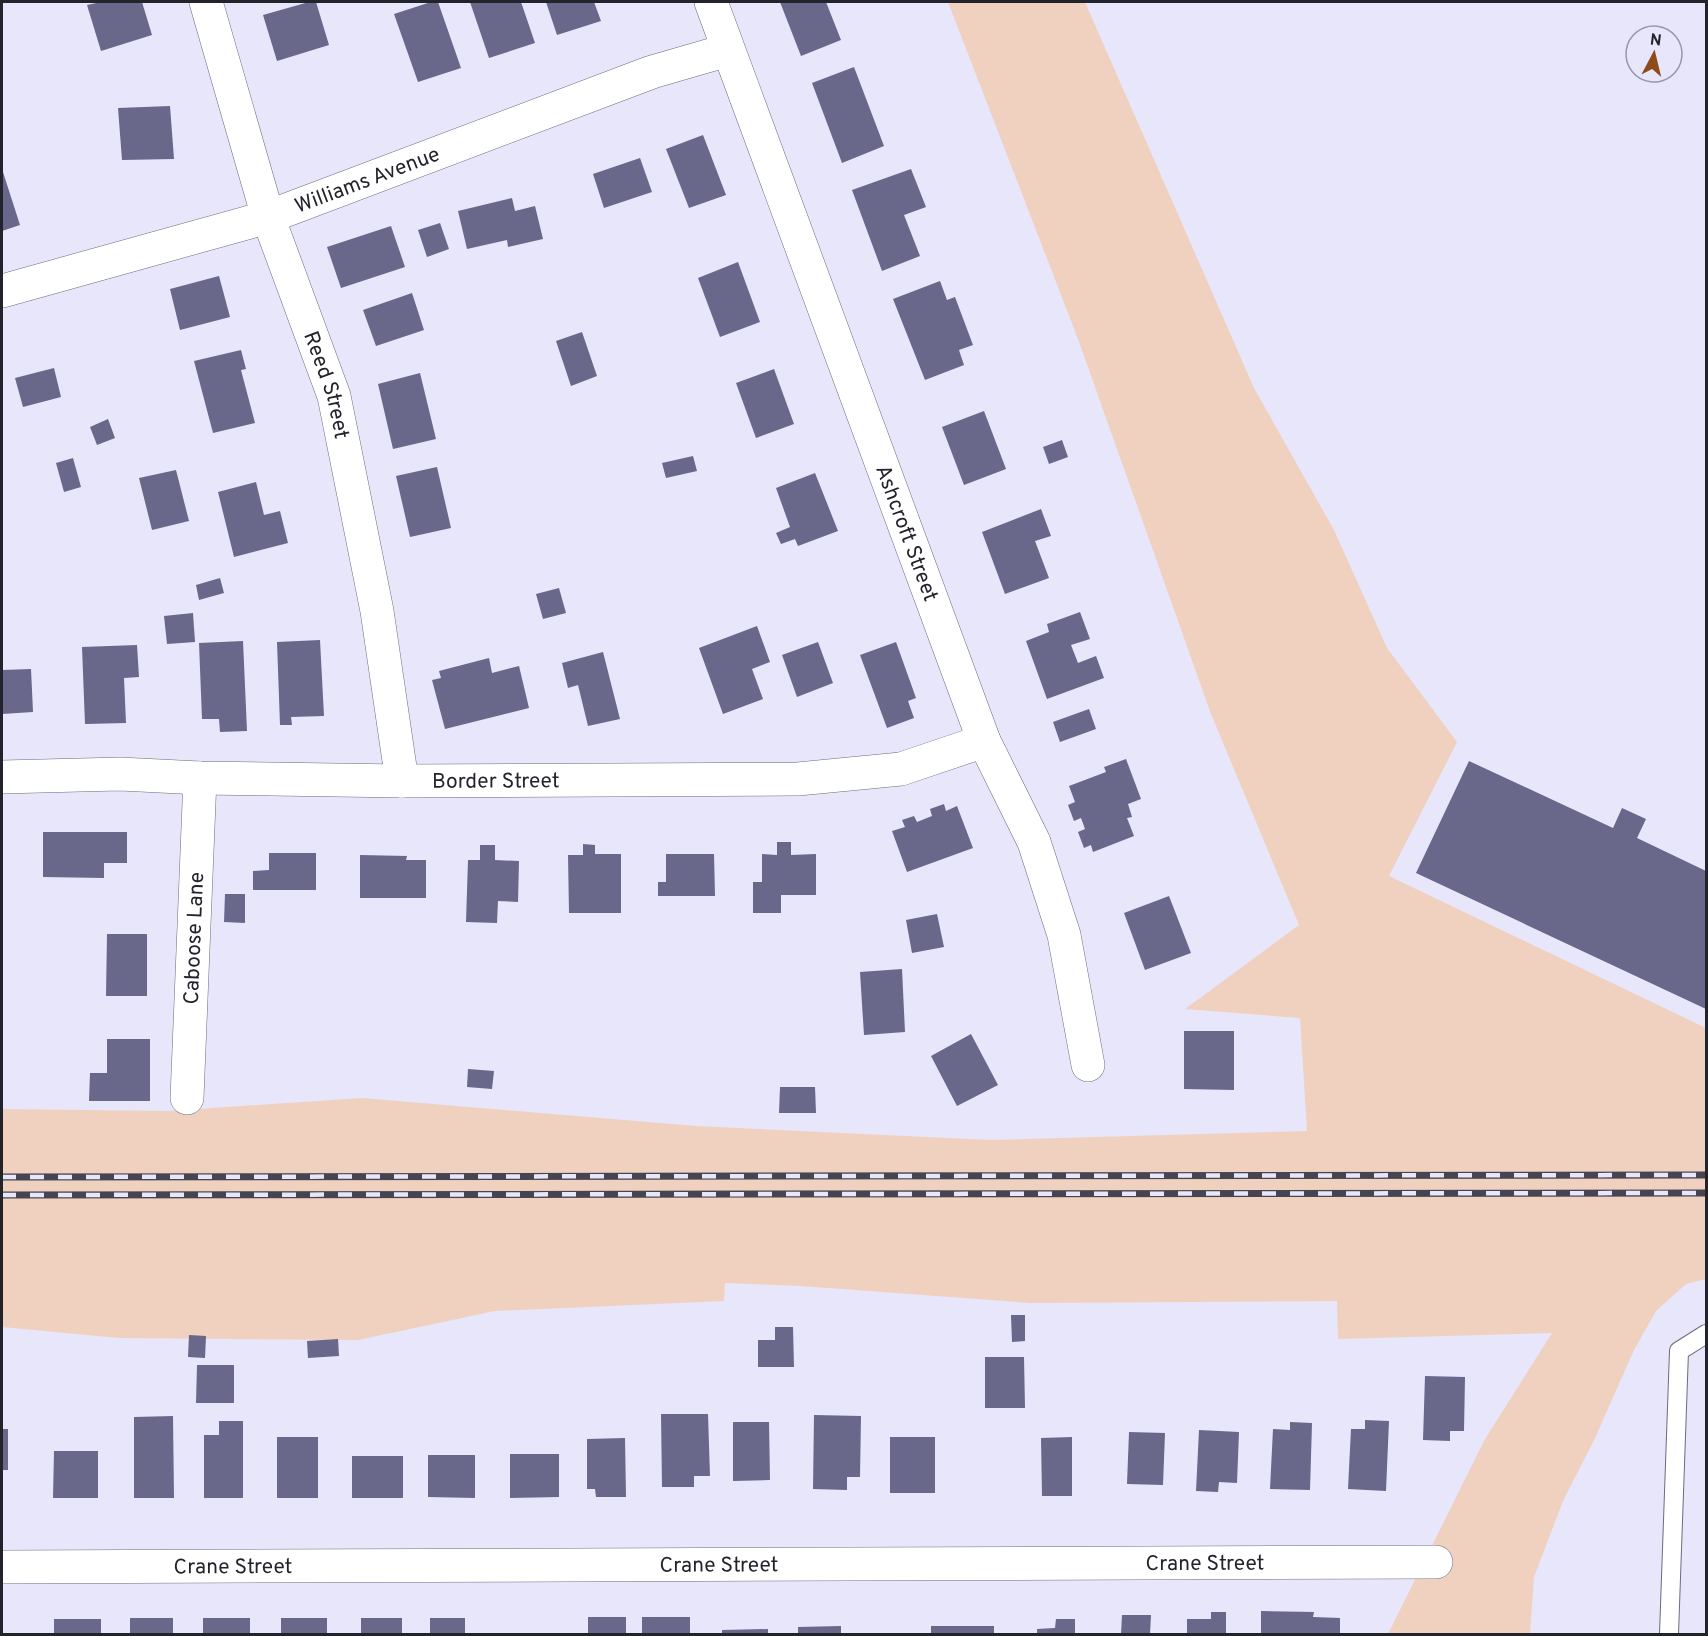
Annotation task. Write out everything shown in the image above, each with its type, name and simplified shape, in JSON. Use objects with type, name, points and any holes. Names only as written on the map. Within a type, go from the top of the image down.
[{"type":"street","name":"Reed Street","points":[[206,2],[268,217],[334,396],[377,611],[402,781]]},
{"type":"street","name":"Ashcroft Street","points":[[711,2],[984,741],[1034,842],[1064,935],[1088,1065]]},
{"type":"street","name":"Williams Avenue","points":[[2,291],[268,217],[652,72],[728,50]]},
{"type":"street","name":"Border Street","points":[[2,777],[120,774],[201,778],[402,781],[798,779],[901,769],[984,741]]},
{"type":"street","name":"Caboose Lane","points":[[187,1098],[201,778]]},
{"type":"street","name":"Crane Street","points":[[2,1568],[1436,1562]]},
{"type":"lane","points":[[1670,1635],[1679,1351],[1707,1334]]},
{"type":"shaded area","points":[[948,2],[1085,2],[1254,388],[1334,530],[1387,648],[1457,742],[1389,876],[1706,1028],[1706,1279],[1686,1284],[1656,1311],[1634,1350],[1596,1436],[1563,1501],[1534,1577],[1530,1634],[1388,1634],[1485,1439],[1552,1333],[1338,1339],[1337,1301],[1030,1303],[801,1286],[725,1283],[724,1301],[495,1311],[358,1340],[119,1338],[2,1327],[2,1109],[168,1111],[362,1098],[696,1126],[991,1140],[1307,1131],[1300,1018],[1185,1009],[1299,925],[1211,714],[1078,339]]},
{"type":"building","points":[[101,2],[142,2],[152,35],[101,51],[87,5]]},
{"type":"building","points":[[316,2],[329,45],[277,61],[263,15]]},
{"type":"building","points":[[431,2],[438,2],[461,68],[418,82],[394,14]]},
{"type":"building","points":[[470,2],[521,2],[535,43],[489,58]]},
{"type":"building","points":[[546,2],[594,2],[601,21],[557,35]]},
{"type":"building","points":[[780,2],[826,2],[841,40],[801,56]]},
{"type":"building","points":[[854,67],[884,146],[842,163],[812,83]]},
{"type":"building","points":[[170,106],[174,159],[122,160],[118,108]]},
{"type":"building","points":[[703,135],[726,195],[689,208],[666,149]]},
{"type":"building","points":[[640,158],[652,192],[604,208],[593,174]]},
{"type":"building","points":[[2,169],[20,225],[2,231]]},
{"type":"building","points":[[911,169],[926,207],[904,215],[920,256],[882,271],[852,190]]},
{"type":"building","points":[[512,198],[515,211],[535,206],[543,239],[508,247],[507,240],[467,249],[458,211]]},
{"type":"building","points":[[440,223],[449,249],[427,257],[418,230]]},
{"type":"building","points":[[391,226],[405,267],[341,288],[327,247]]},
{"type":"building","points":[[738,262],[760,322],[720,337],[698,278]]},
{"type":"building","points":[[219,276],[230,317],[180,330],[170,289]]},
{"type":"building","points":[[940,281],[947,300],[955,297],[973,345],[959,350],[964,365],[925,380],[893,299]]},
{"type":"building","points":[[412,293],[424,330],[376,346],[363,310]]},
{"type":"building","points":[[582,332],[597,376],[571,386],[556,341]]},
{"type":"building","points":[[241,350],[246,369],[241,370],[255,423],[213,433],[194,361]]},
{"type":"building","points":[[54,368],[61,397],[23,407],[15,378]]},
{"type":"building","points":[[774,369],[794,424],[756,438],[736,383]]},
{"type":"building","points":[[420,373],[436,439],[393,449],[378,384]]},
{"type":"building","points":[[984,411],[1006,469],[964,485],[942,427]]},
{"type":"building","points":[[108,419],[115,438],[97,445],[90,427]]},
{"type":"building","points":[[1062,440],[1068,457],[1049,464],[1043,447]]},
{"type":"building","points":[[693,456],[697,471],[666,478],[662,463]]},
{"type":"building","points":[[73,458],[81,487],[64,492],[56,463]]},
{"type":"building","points":[[437,467],[451,528],[410,537],[396,476]]},
{"type":"building","points":[[176,470],[189,521],[152,530],[139,478]]},
{"type":"building","points":[[815,473],[838,531],[798,546],[795,539],[781,544],[776,533],[790,527],[776,488]]},
{"type":"building","points":[[256,482],[264,515],[280,511],[288,543],[234,557],[218,492]]},
{"type":"building","points":[[1041,509],[1051,536],[1035,541],[1049,578],[1005,594],[982,532]]},
{"type":"building","points":[[220,578],[224,593],[199,600],[196,585]]},
{"type":"building","points":[[559,588],[566,613],[543,619],[536,594]]},
{"type":"building","points":[[1080,612],[1090,639],[1071,645],[1078,663],[1096,656],[1104,678],[1047,699],[1026,641],[1049,632],[1047,624]]},
{"type":"building","points":[[193,613],[195,642],[167,644],[164,616]]},
{"type":"building","points":[[757,626],[770,662],[752,669],[763,699],[723,714],[699,648]]},
{"type":"building","points":[[320,640],[324,716],[291,717],[292,725],[280,725],[277,642]]},
{"type":"building","points":[[243,641],[247,731],[220,732],[219,719],[202,719],[199,643]]},
{"type":"building","points":[[818,642],[833,683],[797,697],[782,655]]},
{"type":"building","points":[[896,642],[916,698],[908,701],[914,718],[887,728],[860,655]]},
{"type":"building","points":[[137,645],[139,677],[124,678],[126,723],[85,724],[82,647]]},
{"type":"building","points":[[603,652],[620,719],[588,726],[578,685],[568,688],[562,663]]},
{"type":"building","points":[[489,658],[492,673],[519,666],[529,708],[445,729],[432,680],[441,678],[439,671]]},
{"type":"building","points":[[31,669],[33,712],[2,714],[2,670]]},
{"type":"building","points":[[1089,709],[1096,729],[1060,742],[1053,722]]},
{"type":"building","points":[[1126,759],[1141,799],[1128,804],[1132,817],[1127,818],[1134,836],[1093,852],[1091,845],[1084,848],[1078,832],[1085,829],[1081,818],[1074,821],[1068,805],[1075,802],[1069,786],[1106,772],[1104,767]]},
{"type":"building","points":[[1469,761],[1613,828],[1622,808],[1646,819],[1637,838],[1706,871],[1706,1009],[1416,873]]},
{"type":"building","points":[[944,804],[946,811],[957,806],[973,848],[907,872],[892,831],[905,827],[902,820],[914,816],[917,822],[932,816],[930,809]]},
{"type":"building","points":[[43,832],[127,832],[127,863],[104,863],[104,878],[43,877]]},
{"type":"building","points":[[777,842],[791,842],[791,855],[816,854],[816,895],[781,895],[781,913],[753,913],[753,882],[762,882],[762,854],[777,855]]},
{"type":"building","points":[[583,844],[595,845],[595,854],[621,854],[621,913],[569,913],[568,855],[583,855]]},
{"type":"building","points":[[480,845],[495,845],[495,860],[519,861],[518,902],[498,901],[497,923],[466,922],[468,860],[480,860]]},
{"type":"building","points":[[269,853],[316,853],[316,890],[253,890],[253,871],[269,870]]},
{"type":"building","points":[[666,854],[714,854],[715,896],[658,896],[658,882],[666,882]]},
{"type":"building","points":[[360,855],[407,856],[406,860],[426,860],[426,898],[360,898]]},
{"type":"building","points":[[225,894],[245,894],[245,923],[224,922]]},
{"type":"building","points":[[1169,896],[1191,953],[1145,970],[1124,913]]},
{"type":"building","points":[[937,914],[944,947],[912,953],[906,920]]},
{"type":"building","points":[[107,934],[147,934],[147,996],[106,996]]},
{"type":"building","points":[[902,969],[905,1032],[864,1035],[860,972]]},
{"type":"building","points":[[1184,1031],[1234,1031],[1234,1090],[1184,1089]]},
{"type":"building","points":[[971,1034],[998,1085],[957,1106],[931,1056]]},
{"type":"building","points":[[107,1039],[150,1039],[150,1101],[89,1101],[90,1073],[107,1073]]},
{"type":"building","points":[[468,1069],[494,1071],[492,1089],[467,1087]]},
{"type":"building","points":[[780,1087],[815,1087],[816,1113],[779,1113]]},
{"type":"building","points":[[1011,1315],[1025,1315],[1025,1341],[1012,1342]]},
{"type":"building","points":[[775,1327],[793,1327],[794,1367],[758,1367],[758,1340],[775,1340]]},
{"type":"building","points":[[189,1335],[206,1336],[205,1358],[188,1357]]},
{"type":"building","points":[[338,1339],[339,1356],[308,1358],[307,1341]]},
{"type":"building","points":[[985,1357],[1024,1357],[1025,1408],[985,1408]]},
{"type":"building","points":[[197,1365],[234,1365],[234,1403],[196,1403]]},
{"type":"building","points":[[1425,1376],[1465,1377],[1464,1431],[1450,1431],[1450,1441],[1423,1440]]},
{"type":"building","points":[[661,1414],[708,1414],[710,1476],[694,1476],[694,1487],[662,1487]]},
{"type":"building","points":[[814,1415],[861,1416],[860,1477],[847,1477],[847,1490],[813,1489]]},
{"type":"building","points":[[173,1416],[174,1498],[134,1498],[134,1417]]},
{"type":"building","points":[[1365,1420],[1389,1421],[1386,1491],[1348,1489],[1351,1429],[1365,1429]]},
{"type":"building","points":[[219,1421],[243,1421],[243,1498],[204,1498],[204,1435],[219,1435]]},
{"type":"building","points":[[733,1422],[769,1422],[770,1480],[733,1481]]},
{"type":"building","points":[[1290,1422],[1312,1423],[1310,1490],[1270,1489],[1273,1429],[1290,1430]]},
{"type":"building","points":[[2,1429],[8,1429],[8,1470],[2,1470]]},
{"type":"building","points":[[1199,1430],[1239,1432],[1237,1483],[1219,1482],[1218,1492],[1196,1491]]},
{"type":"building","points":[[1129,1432],[1165,1433],[1163,1485],[1127,1484]]},
{"type":"building","points":[[277,1437],[318,1437],[318,1498],[277,1498]]},
{"type":"building","points":[[890,1437],[935,1437],[935,1493],[890,1493]]},
{"type":"building","points":[[1072,1437],[1072,1496],[1042,1496],[1041,1438]]},
{"type":"building","points":[[625,1438],[626,1497],[596,1497],[595,1489],[587,1489],[587,1439]]},
{"type":"building","points":[[54,1451],[98,1451],[98,1498],[53,1498]]},
{"type":"building","points":[[510,1454],[559,1454],[559,1497],[510,1498]]},
{"type":"building","points":[[428,1455],[475,1455],[475,1498],[428,1497]]},
{"type":"building","points":[[352,1456],[403,1456],[403,1498],[352,1498]]},
{"type":"building","points":[[1261,1611],[1314,1612],[1313,1617],[1340,1618],[1340,1634],[1261,1634]]},
{"type":"building","points":[[1211,1612],[1226,1612],[1226,1634],[1187,1634],[1187,1619],[1211,1619]]},
{"type":"building","points":[[1122,1615],[1151,1615],[1150,1634],[1121,1634]]},
{"type":"building","points":[[588,1617],[626,1617],[626,1634],[588,1634]]},
{"type":"building","points":[[642,1617],[690,1617],[690,1634],[642,1634]]},
{"type":"building","points":[[130,1618],[173,1618],[173,1634],[130,1634]]},
{"type":"building","points":[[203,1618],[250,1618],[250,1634],[203,1634]]},
{"type":"building","points":[[281,1618],[327,1618],[327,1634],[281,1634]]},
{"type":"building","points":[[361,1618],[402,1618],[402,1634],[361,1634]]},
{"type":"building","points":[[430,1618],[465,1618],[465,1634],[430,1634]]},
{"type":"building","points":[[54,1619],[101,1619],[101,1634],[54,1634]]},
{"type":"building","points":[[1056,1619],[1075,1619],[1075,1634],[1037,1634],[1037,1629],[1055,1628]]},
{"type":"building","points":[[841,1626],[841,1634],[798,1634],[798,1627]]},
{"type":"building","points":[[931,1626],[994,1626],[994,1634],[931,1634]]},
{"type":"building","points":[[768,1629],[768,1634],[722,1634],[722,1630]]},
{"type":"railway","points":[[2,1177],[1706,1175]]},
{"type":"railway","points":[[2,1195],[1706,1193]]}]
